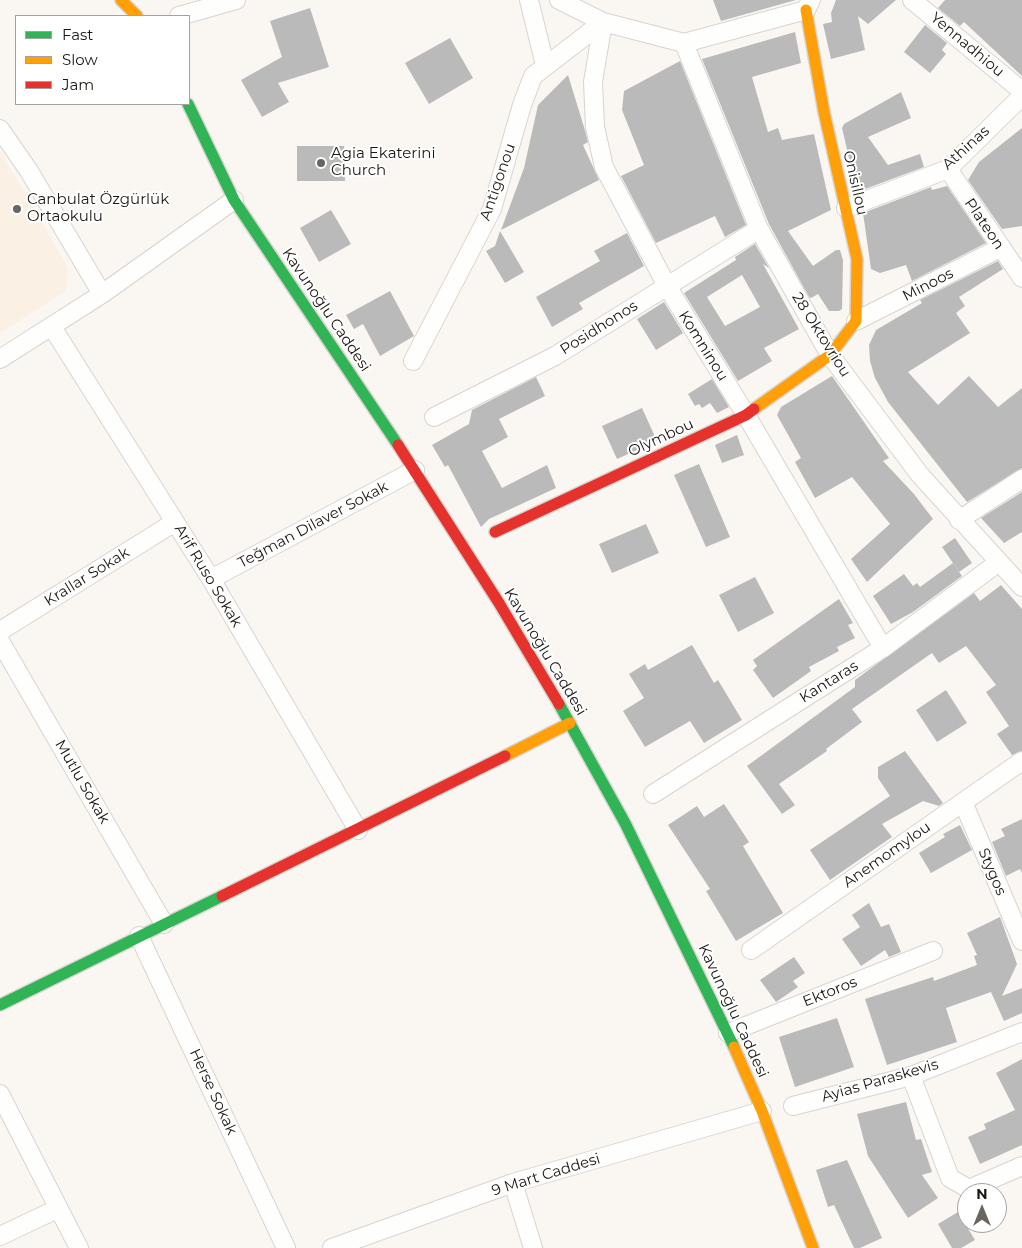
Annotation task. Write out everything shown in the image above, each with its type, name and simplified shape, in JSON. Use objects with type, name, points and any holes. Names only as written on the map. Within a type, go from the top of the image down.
[{"type":"street","points":[[121,0],[136,15]]},
{"type":"street","points":[[183,15],[236,0]]},
{"type":"street","points":[[529,0],[545,65]]},
{"type":"street","points":[[559,0],[603,22],[684,43],[809,5]]},
{"type":"street","name":"Yennadhiou","points":[[912,0],[1022,91]]},
{"type":"street","name":"Onisillou","points":[[809,5],[824,112],[857,259],[856,322]]},
{"type":"street","name":"Antigonou","points":[[413,361],[492,209],[522,105],[533,76],[603,22]]},
{"type":"street","name":"Komninou","points":[[603,22],[593,82],[595,127],[604,167],[667,286],[746,415],[883,648]]},
{"type":"street","name":"28 Oktovriou","points":[[684,43],[759,229],[830,355],[920,475],[1022,587]]},
{"type":"street","name":"Athinas","points":[[846,208],[948,169],[1022,96]]},
{"type":"street","name":"Kavunoğlu Caddesi","points":[[188,105],[234,200],[415,470],[570,723],[625,823],[728,1033],[762,1111],[813,1248]]},
{"type":"street","points":[[0,129],[29,171],[102,294]]},
{"type":"street","name":"Plateon","points":[[948,169],[1022,278]]},
{"type":"street","points":[[0,358],[102,294],[234,200]]},
{"type":"street","name":"Posidhonos","points":[[434,417],[555,356],[759,229]]},
{"type":"street","name":"Minoos","points":[[856,322],[1000,248]]},
{"type":"street","points":[[830,355],[856,322]]},
{"type":"street","name":"Arif Ruso Sokak","points":[[52,327],[211,580],[358,830]]},
{"type":"street","name":"Olymbou","points":[[495,532],[746,415],[830,355]]},
{"type":"street","name":"Teğman Dilaver Sokak","points":[[211,580],[415,470]]},
{"type":"street","points":[[959,520],[1022,479]]},
{"type":"street","name":"Krallar Sokak","points":[[0,631],[175,522]]},
{"type":"street","name":"Kantaras","points":[[653,794],[883,648],[1000,562]]},
{"type":"street","name":"Mutlu Sokak","points":[[0,641],[164,924]]},
{"type":"street","points":[[0,1004],[358,830],[570,723]]},
{"type":"street","name":"Anemomylou","points":[[752,950],[1022,761]]},
{"type":"street","name":"Stygos","points":[[963,802],[1022,941]]},
{"type":"street","name":"Herse Sokak","points":[[139,936],[286,1248]]},
{"type":"street","name":"Ektoros","points":[[728,1033],[933,951]]},
{"type":"street","name":"Ayias Paraskevis","points":[[793,1106],[911,1076],[1022,1032]]},
{"type":"street","points":[[911,1076],[950,1178],[970,1189],[1022,1166]]},
{"type":"street","points":[[0,1094],[57,1209],[79,1248]]},
{"type":"street","name":"9 Mart Caddesi","points":[[332,1248],[513,1183],[762,1111]]},
{"type":"street","points":[[513,1183],[533,1248]]},
{"type":"street","points":[[0,1236],[57,1209]]},
{"type":"shaded area","name":"Canbulat Özgürlük Ortaokulu","points":[[0,150],[68,268],[66,291],[0,333]]},
{"type":"building","points":[[713,0],[796,0],[721,21]]},
{"type":"building","points":[[836,0],[896,0],[868,24],[858,16],[865,50],[831,59],[823,24],[832,22],[831,13]]},
{"type":"building","points":[[945,0],[1022,0],[1022,76],[964,22],[960,26],[938,8]]},
{"type":"building","points":[[310,8],[329,67],[278,83],[289,102],[262,117],[241,80],[282,57],[270,21]]},
{"type":"building","points":[[925,25],[947,43],[942,50],[946,54],[930,73],[904,52]]},
{"type":"building","points":[[795,32],[801,63],[752,77],[768,132],[778,128],[782,140],[814,134],[831,210],[788,231],[813,266],[836,250],[840,250],[843,260],[842,309],[839,311],[829,311],[818,294],[811,298],[809,297],[769,224],[702,59]]},
{"type":"building","points":[[450,38],[473,78],[429,104],[405,63]]},
{"type":"building","points":[[680,61],[746,225],[725,237],[715,216],[656,243],[621,176],[644,165],[622,110],[624,91]]},
{"type":"building","points":[[568,75],[588,142],[583,145],[599,180],[501,230],[524,168],[538,105]]},
{"type":"building","points":[[901,92],[911,118],[868,137],[888,165],[920,154],[924,167],[857,192],[842,128],[844,124]]},
{"type":"building","points":[[1022,128],[1022,226],[1002,229],[968,180],[979,162]]},
{"type":"building","name":"Agia Ekaterini Church","points":[[297,146],[344,146],[345,181],[297,181]]},
{"type":"building","points":[[947,186],[986,243],[912,281],[906,265],[880,273],[871,269],[863,213],[931,187],[932,190]]},
{"type":"building","points":[[331,210],[351,244],[319,262],[300,228]]},
{"type":"building","points":[[500,231],[524,272],[505,283],[486,251],[495,246]]},
{"type":"building","points":[[627,233],[644,266],[579,303],[583,309],[552,327],[536,297],[600,261],[594,251]]},
{"type":"building","points":[[755,244],[769,268],[763,264],[799,329],[764,348],[772,361],[738,381],[684,293],[736,260],[735,257]],"holes":[[[742,275],[760,307],[725,326],[707,297]]]},
{"type":"building","points":[[998,261],[1003,269],[959,297],[965,306],[956,313],[970,333],[908,372],[938,405],[969,376],[998,407],[1022,388],[1022,468],[967,502],[888,402],[875,378],[870,361],[869,345],[876,330],[922,303],[920,300]]},
{"type":"building","points":[[390,291],[414,336],[380,356],[363,324],[354,329],[346,315]]},
{"type":"building","points":[[664,302],[683,333],[656,350],[637,319]]},
{"type":"building","points":[[832,376],[889,458],[883,461],[914,494],[933,519],[867,582],[851,559],[890,524],[852,477],[815,498],[795,462],[801,458],[777,415],[781,407]]},
{"type":"building","points":[[536,377],[545,396],[499,419],[508,437],[482,451],[502,488],[547,465],[556,488],[489,519],[481,527],[448,465],[445,467],[432,445],[469,424],[472,410]]},
{"type":"building","points":[[712,379],[729,407],[717,413],[710,403],[702,408],[699,404],[695,406],[688,394]]},
{"type":"building","points":[[642,408],[657,441],[617,459],[602,426]]},
{"type":"building","points":[[737,435],[744,455],[722,463],[715,445]]},
{"type":"building","points":[[699,464],[730,537],[706,547],[674,475]]},
{"type":"building","points":[[1022,492],[1022,532],[1004,543],[981,518]]},
{"type":"building","points":[[646,524],[659,553],[612,573],[599,544]]},
{"type":"building","points":[[955,538],[972,563],[959,572],[942,547]]},
{"type":"building","points":[[953,563],[962,576],[913,612],[891,624],[873,596],[904,574],[913,586],[917,583],[920,587]]},
{"type":"building","points":[[755,577],[774,613],[738,632],[719,595]]},
{"type":"building","points":[[1001,585],[1022,609],[1022,751],[1012,755],[997,734],[1009,726],[986,692],[996,685],[966,646],[939,663],[932,653],[852,709],[862,722],[826,749],[827,751],[779,784],[795,805],[782,814],[747,766],[855,687],[855,680],[974,593],[980,601]]},
{"type":"building","points":[[839,599],[853,623],[848,625],[855,638],[837,647],[839,651],[809,667],[811,671],[773,698],[753,670],[757,666],[753,660]]},
{"type":"building","points":[[692,645],[714,683],[718,680],[742,720],[704,743],[690,721],[645,747],[623,711],[644,698],[629,674],[645,664],[648,670]]},
{"type":"building","points":[[946,690],[967,723],[937,742],[916,710]]},
{"type":"building","points":[[905,751],[943,803],[939,806],[923,801],[882,824],[892,837],[830,880],[810,850],[890,796],[878,778],[878,767]]},
{"type":"building","points":[[724,804],[749,842],[743,846],[783,913],[736,941],[706,891],[710,889],[668,825],[697,806],[704,817]]},
{"type":"building","points":[[1022,819],[1022,873],[1020,869],[1006,876],[992,842],[1005,836],[1001,829]]},
{"type":"building","points":[[960,825],[972,850],[931,873],[919,853],[945,837],[943,834]]},
{"type":"building","points":[[869,903],[881,927],[889,924],[901,952],[889,957],[885,950],[861,966],[842,939],[860,927],[852,915]]},
{"type":"building","points":[[1000,917],[1017,964],[1002,996],[1022,988],[1022,1013],[1004,1021],[991,992],[946,1008],[957,1042],[887,1065],[865,999],[933,977],[934,981],[977,965],[974,956],[977,955],[967,933]]},
{"type":"building","points":[[794,957],[805,973],[793,981],[798,987],[776,1002],[760,980]]},
{"type":"building","points":[[837,1018],[854,1067],[795,1087],[779,1037]]},
{"type":"building","points":[[1022,1059],[1022,1145],[980,1164],[968,1137],[986,1129],[984,1124],[1015,1110],[996,1073]]},
{"type":"building","points":[[906,1102],[916,1140],[921,1139],[932,1172],[922,1175],[938,1198],[908,1218],[868,1156],[857,1114]]},
{"type":"building","points":[[847,1160],[882,1238],[860,1248],[854,1248],[834,1205],[828,1207],[816,1170]]},
{"type":"building","points":[[957,1213],[957,1233],[971,1233],[975,1240],[961,1248],[952,1248],[938,1224]]},
{"type":"traffic: fast","points":[[188,105],[234,200],[398,445]]},
{"type":"traffic: fast","points":[[559,704],[625,823],[734,1047]]},
{"type":"traffic: fast","points":[[0,1005],[222,896]]},
{"type":"traffic: slow","points":[[121,0],[136,15]]},
{"type":"traffic: slow","points":[[754,409],[830,355],[856,321],[857,259],[824,112],[806,10]]},
{"type":"traffic: slow","points":[[505,756],[570,723]]},
{"type":"traffic: slow","points":[[734,1047],[762,1111],[813,1248]]},
{"type":"traffic: jam","points":[[495,532],[746,415],[754,409]]},
{"type":"traffic: jam","points":[[398,445],[499,603],[559,704]]},
{"type":"traffic: jam","points":[[222,896],[505,756]]},
{"type":"place","name":"Agia Ekaterini Church","points":[[321,163]]},
{"type":"place","name":"Canbulat Özgürlük Ortaokulu","points":[[17,209]]}]
